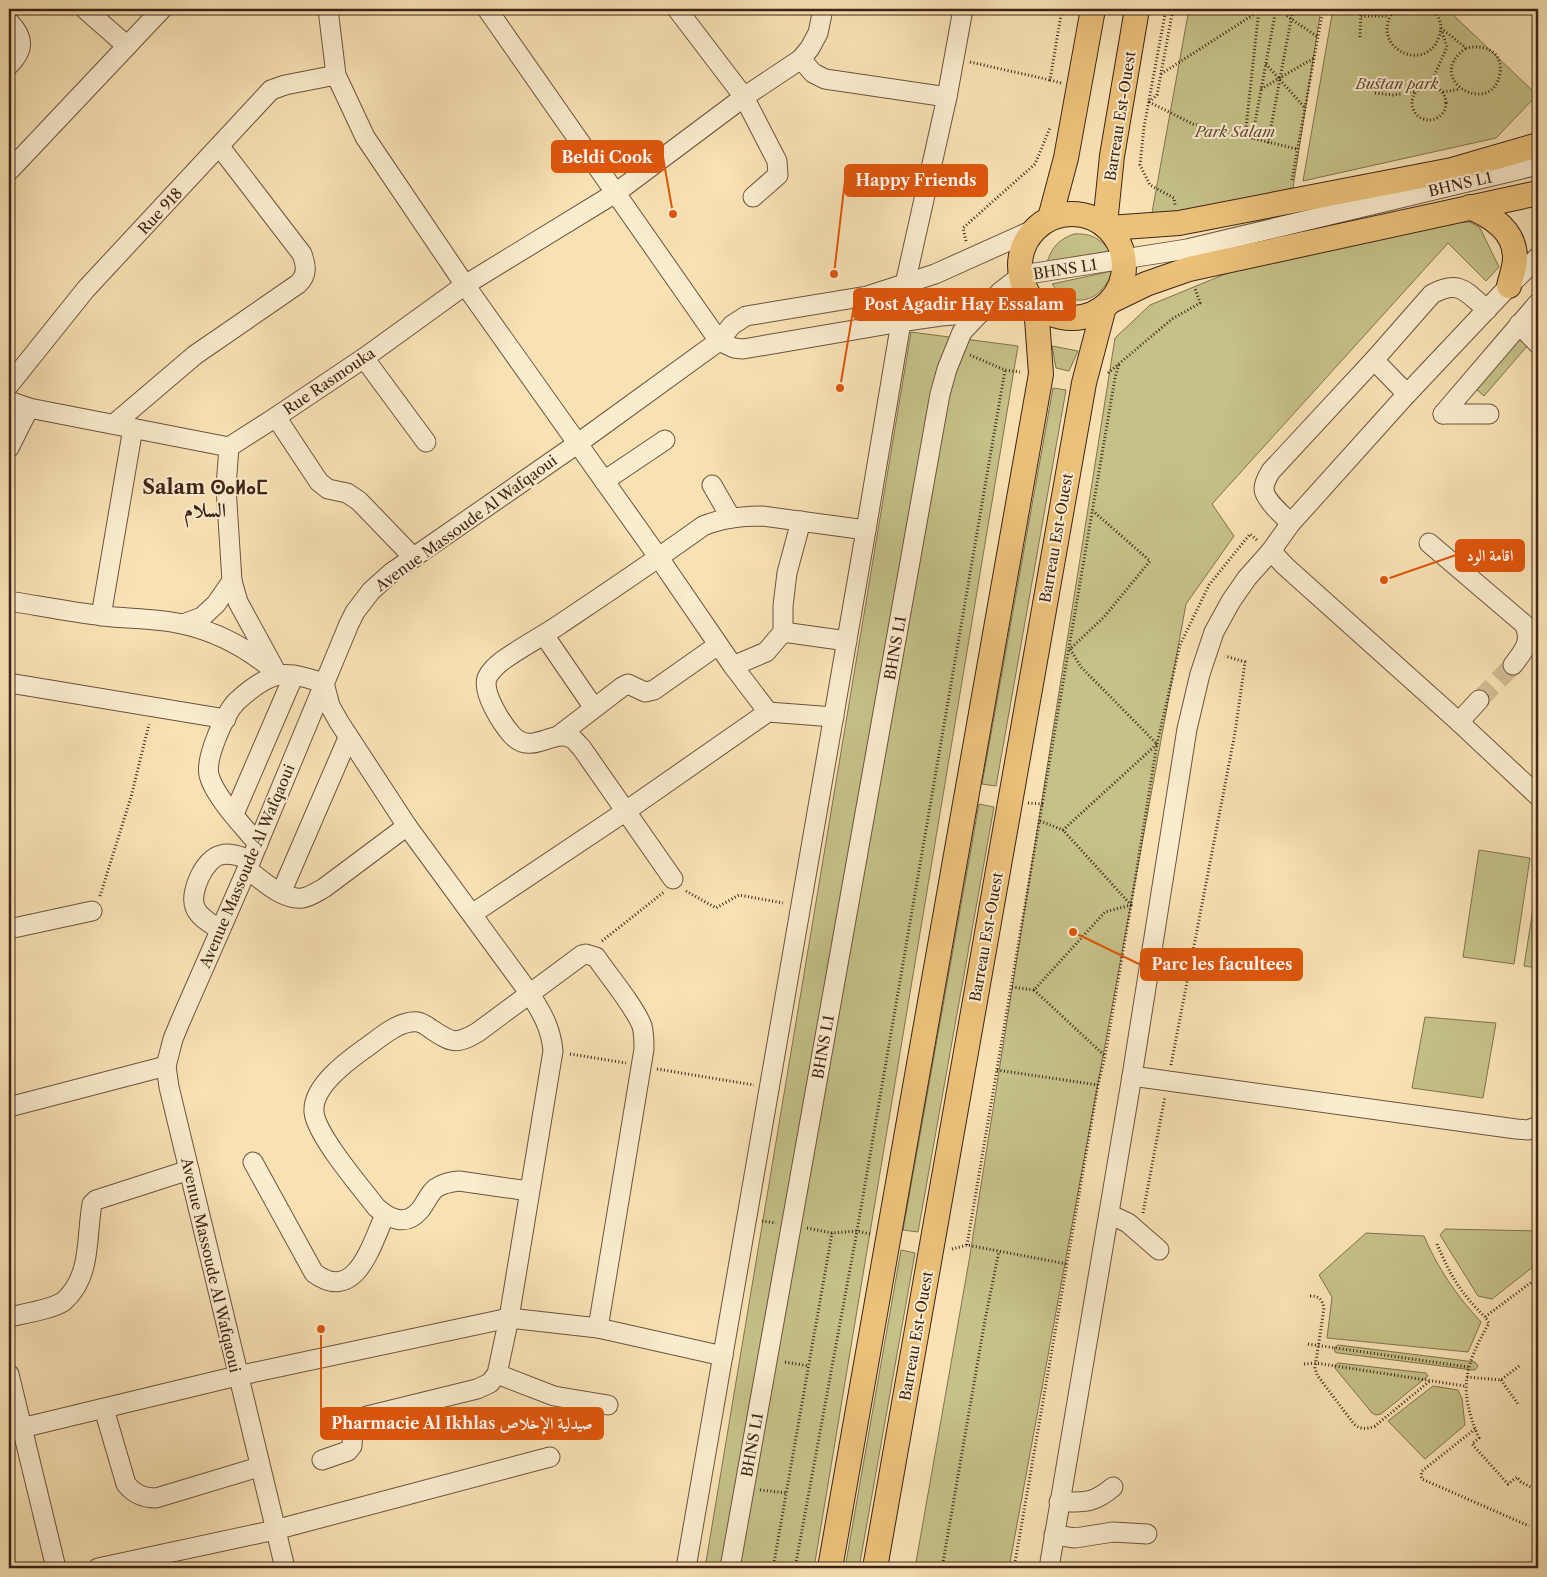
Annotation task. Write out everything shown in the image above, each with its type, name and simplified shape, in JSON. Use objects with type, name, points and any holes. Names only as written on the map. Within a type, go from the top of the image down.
[{"type":"main road","points":[[1041,224],[1066,158],[1093,9]]},
{"type":"main road","name":"Barreau Est-Ouest","points":[[1107,226],[1112,156],[1137,9]]},
{"type":"main road","points":[[1107,226],[1179,223],[1452,170],[1538,145]]},
{"type":"main road","points":[[1028,291],[1050,314],[1066,318],[1082,318],[1094,314],[1108,304],[1146,284],[1189,269],[1538,193]]},
{"type":"main road","points":[[1470,207],[1494,218],[1509,237],[1515,259],[1509,286]]},
{"type":"main road","points":[[830,1568],[1041,374],[1028,291],[1020,257],[1025,242],[1041,224],[1060,214],[1072,213],[1095,218],[1107,226],[1120,244],[1126,262]]},
{"type":"main road","name":"Barreau Est-Ouest","points":[[875,1568],[1084,383],[1108,304],[1118,292],[1126,262]]},
{"type":"street","points":[[84,9],[127,46]]},
{"type":"street","points":[[9,171],[162,9]]},
{"type":"street","points":[[328,9],[336,75],[365,137],[465,285],[718,645],[768,712]]},
{"type":"street","points":[[487,9],[720,341],[734,348],[743,349],[901,322],[986,310],[1028,291]]},
{"type":"street","points":[[677,9],[744,98],[777,161],[778,175],[753,197]]},
{"type":"street","points":[[823,9],[818,33],[810,48],[801,59],[813,73],[825,79],[946,97]]},
{"type":"street","points":[[686,1568],[847,642],[901,322],[905,284],[946,97],[963,9]]},
{"type":"street","points":[[9,22],[20,35],[22,42],[20,49],[9,65]]},
{"type":"street","name":"Rue Rasmouka","points":[[229,447],[364,358],[465,285],[617,192],[744,98],[801,59]]},
{"type":"street","name":"Rue 918","points":[[9,386],[86,289],[220,147],[257,104],[272,90],[285,85],[336,75]]},
{"type":"street","points":[[114,424],[195,355],[298,284],[305,275],[306,268],[302,254],[220,147]]},
{"type":"street","name":"BHNS L1","points":[[730,1568],[949,386],[960,348],[968,332],[1000,292],[1028,291],[1031,278],[1126,262],[1187,249],[1538,165]]},
{"type":"street","name":"BHNS L1","points":[[1126,262],[1186,255],[1538,174]]},
{"type":"street","name":"Avenue Massoude Al Wafqaoui","points":[[284,1568],[169,1087],[166,1066],[173,1039],[252,858],[349,624],[363,601],[381,581],[720,341],[732,325],[746,316],[867,296],[935,274],[970,260],[1041,224]]},
{"type":"street","points":[[1049,1568],[1132,1076],[1187,729],[1200,674],[1214,632],[1265,546],[1291,524],[1407,394],[1538,257]]},
{"type":"street","points":[[1291,524],[1266,497],[1264,490],[1265,481],[1271,471],[1374,360],[1432,294],[1444,288],[1462,288],[1487,310]]},
{"type":"street","points":[[1489,414],[1443,414],[1538,303]]},
{"type":"street","name":"BHNS L1","points":[[735,1568],[940,394],[947,368],[962,332],[986,310]]},
{"type":"street","points":[[1519,324],[1538,344]]},
{"type":"street","points":[[364,358],[426,442]]},
{"type":"street","points":[[1374,360],[1407,394]]},
{"type":"street","points":[[9,401],[28,408],[229,447],[226,487],[232,581],[238,602],[286,675]]},
{"type":"street","points":[[9,448],[28,408]]},
{"type":"street","points":[[276,417],[319,482],[328,489],[347,493],[359,501],[414,558]]},
{"type":"street","points":[[101,616],[133,428]]},
{"type":"street","points":[[604,481],[665,440]]},
{"type":"street","points":[[712,485],[731,518]]},
{"type":"street","points":[[718,645],[654,690],[645,692],[628,684],[622,687],[558,736],[537,744],[520,741],[512,735],[488,696],[486,686],[492,670],[504,660],[544,635],[703,526],[715,521],[762,516],[866,530]]},
{"type":"street","points":[[733,666],[766,652],[782,632],[787,573],[801,521]]},
{"type":"street","points":[[1429,542],[1524,624],[1529,637],[1528,643],[1526,649],[1513,665]]},
{"type":"street","points":[[1265,546],[1538,796]]},
{"type":"street","points":[[183,624],[202,617],[216,604],[232,581]]},
{"type":"street","points":[[9,601],[101,616],[183,624],[220,637],[244,649],[286,675],[324,683],[330,706],[348,738],[407,826],[530,994],[552,1035],[553,1051],[509,1318],[497,1374],[490,1382],[477,1389],[367,1416],[354,1421],[352,1446],[348,1451],[322,1460]]},
{"type":"street","points":[[782,632],[847,642]]},
{"type":"street","points":[[544,635],[594,708]]},
{"type":"street","points":[[286,675],[261,683],[236,702],[215,740],[208,768],[213,785],[234,814],[252,858],[281,893],[301,898],[310,896],[324,888],[407,826]]},
{"type":"street","points":[[234,814],[286,675]]},
{"type":"street","points":[[9,683],[226,719]]},
{"type":"street","points":[[1459,722],[1479,700]]},
{"type":"street","points":[[472,914],[626,812],[768,712],[834,717]]},
{"type":"street","points":[[558,736],[573,739],[581,747],[673,881]]},
{"type":"street","points":[[281,893],[348,738]]},
{"type":"street","points":[[220,930],[198,913],[194,907],[194,889],[200,876],[216,856],[230,854],[252,858]]},
{"type":"street","points":[[9,929],[92,911]]},
{"type":"street","points":[[529,1191],[459,1181],[448,1182],[434,1189],[419,1211],[407,1220],[394,1220],[384,1215],[376,1207],[330,1146],[316,1121],[315,1105],[324,1085],[348,1061],[396,1028],[417,1022],[453,1042],[460,1042],[478,1032],[582,954],[586,954],[596,957],[636,1014],[642,1025],[644,1036],[641,1066],[598,1328]]},
{"type":"street","points":[[9,1107],[166,1066]]},
{"type":"street","points":[[1132,1076],[1516,1129],[1528,1130],[1538,1126]]},
{"type":"street","points":[[253,1162],[314,1273],[324,1280],[334,1283],[343,1282],[353,1275],[363,1262],[384,1215]]},
{"type":"street","points":[[9,1317],[40,1311],[63,1302],[80,1281],[86,1262],[92,1204],[96,1200],[189,1170]]},
{"type":"street","points":[[1109,1214],[1128,1223],[1159,1250]]},
{"type":"street","points":[[15,1429],[237,1376],[509,1318],[598,1328],[723,1356]]},
{"type":"street","points":[[9,1374],[15,1429],[56,1568]]},
{"type":"street","points":[[497,1374],[554,1396],[608,1405]]},
{"type":"street","points":[[104,1409],[126,1484],[133,1492],[146,1498],[156,1498],[259,1466]]},
{"type":"street","points":[[98,1568],[275,1530],[550,1457]]},
{"type":"street","points":[[1059,1502],[1092,1501],[1106,1494],[1113,1487]]},
{"type":"street","points":[[1054,1535],[1075,1538],[1113,1532],[1147,1534]]},
{"type":"path","points":[[1050,80],[1062,9]]},
{"type":"path","points":[[1166,9],[1144,128],[1140,165],[1150,185],[1174,198],[1179,223]]},
{"type":"path","points":[[1149,102],[1157,95],[1173,9]]},
{"type":"path","points":[[1252,139],[1278,9],[1318,37]]},
{"type":"path","points":[[1268,143],[1292,9]]},
{"type":"path","points":[[1289,201],[1322,9]]},
{"type":"path","points":[[1360,37],[1361,9]]},
{"type":"path","points":[[1395,9],[1389,16],[1386,26],[1388,37],[1393,47],[1404,54],[1416,56],[1428,52],[1437,43],[1441,30]]},
{"type":"path","points":[[1430,85],[1447,47],[1441,30],[1440,18],[1433,9]]},
{"type":"path","points":[[1161,74],[1259,10]]},
{"type":"path","points":[[1245,137],[1259,10]]},
{"type":"path","points":[[1361,16],[1389,16]]},
{"type":"path","points":[[1441,30],[1466,48]]},
{"type":"path","points":[[1477,46],[1488,49],[1497,57],[1500,68],[1499,79],[1492,89],[1481,94],[1470,94],[1460,89],[1454,81],[1451,71],[1453,62],[1458,53],[1466,48],[1477,46]]},
{"type":"path","points":[[954,58],[1064,84]]},
{"type":"path","points":[[1261,89],[1314,58]]},
{"type":"path","points":[[1266,63],[1306,108]]},
{"type":"path","points":[[1430,85],[1437,87],[1447,99],[1443,114],[1437,119],[1429,121],[1421,119],[1415,114],[1412,107],[1412,99],[1422,87],[1430,85]]},
{"type":"path","points":[[1443,92],[1460,89]]},
{"type":"path","points":[[1375,93],[1393,95],[1416,92]]},
{"type":"path","points":[[1149,102],[1193,124],[1297,150]]},
{"type":"path","points":[[970,260],[962,228],[1036,164],[1051,125]]},
{"type":"path","points":[[1084,383],[1096,385],[1119,362],[1172,319],[1200,303],[1189,269]]},
{"type":"path","points":[[960,348],[972,356],[1005,370],[1041,374]]},
{"type":"path","points":[[1067,1264],[967,1245],[1119,362]]},
{"type":"path","points":[[795,1568],[856,1231],[1005,370]]},
{"type":"path","points":[[1070,649],[1104,617],[1150,561],[1092,511]]},
{"type":"path","points":[[1014,1568],[1098,1086],[1105,1056],[1157,744],[1180,645],[1209,586],[1250,534],[1265,546]]},
{"type":"path","points":[[1070,649],[1081,667],[1157,744]]},
{"type":"path","points":[[1170,1068],[1235,733],[1245,662],[1208,651]]},
{"type":"path","points":[[92,911],[108,872],[154,707]]},
{"type":"path","points":[[1063,830],[1157,744]]},
{"type":"path","points":[[1040,821],[1063,830],[1131,905]]},
{"type":"path","points":[[586,954],[673,881],[716,908],[740,895],[801,906]]},
{"type":"path","points":[[1034,990],[1105,912],[1131,905]]},
{"type":"path","points":[[1012,987],[1034,990],[1105,1056]]},
{"type":"path","points":[[553,1051],[769,1088]]},
{"type":"path","points":[[997,1070],[1098,1086]]},
{"type":"path","points":[[1135,1229],[1141,1221],[1166,1094]]},
{"type":"path","points":[[747,1218],[832,1233],[856,1231],[888,1238]]},
{"type":"path","points":[[773,1568],[832,1233]]},
{"type":"path","points":[[1437,1244],[1449,1271],[1464,1296],[1489,1323],[1478,1341],[1468,1367],[1465,1386],[1467,1404],[1479,1438],[1472,1444],[1508,1484],[1517,1477],[1521,1482],[1538,1491]]},
{"type":"path","points":[[942,1568],[999,1251]]},
{"type":"path","points":[[1485,1317],[1533,1281],[1538,1286]]},
{"type":"path","points":[[1310,1296],[1317,1296],[1322,1301],[1324,1308],[1316,1364],[1317,1375],[1354,1424],[1360,1428],[1369,1429],[1375,1426],[1431,1380]]},
{"type":"path","points":[[1308,1344],[1468,1367]]},
{"type":"path","points":[[781,1362],[809,1366]]},
{"type":"path","points":[[1304,1364],[1316,1364],[1465,1386]]},
{"type":"path","points":[[1467,1377],[1501,1380],[1519,1366]]},
{"type":"path","points":[[1501,1380],[1518,1404]]},
{"type":"path","points":[[1475,1429],[1422,1471],[1422,1479],[1529,1526]]},
{"type":"path","points":[[759,1490],[786,1493]]},
{"type":"green space","name":"Park Salam","points":[[1189,9],[1321,9],[1293,188],[1215,207],[1151,218]]},
{"type":"green space","name":"Bustan park","points":[[1333,9],[1447,9],[1537,95],[1496,138],[1303,181]]},
{"type":"green space","points":[[1443,222],[1470,222],[1480,228],[1499,267],[1486,281],[1448,243],[1212,504],[1234,536],[1186,604],[1009,1568],[915,1568],[969,1261],[1115,338],[1150,305],[1269,256]]},
{"type":"green space","points":[[1074,234],[1085,234],[1094,237],[1110,251],[1047,263],[1056,245]]},
{"type":"green space","points":[[1112,271],[1102,290],[1095,296],[1086,299],[1068,298],[1060,293],[1052,284]]},
{"type":"green space","points":[[911,332],[1018,346],[814,1568],[705,1568]]},
{"type":"green space","points":[[1519,337],[1528,345],[1484,396],[1476,389]]},
{"type":"green space","points":[[1052,346],[1078,351],[1069,371],[1056,368]]},
{"type":"green space","points":[[1053,388],[1066,390],[996,786],[982,784]]},
{"type":"green space","points":[[979,804],[994,807],[918,1232],[903,1230]]},
{"type":"green space","points":[[1479,850],[1530,858],[1514,964],[1463,957]]},
{"type":"green space","points":[[1536,890],[1538,890],[1538,968],[1524,966]]},
{"type":"green space","points":[[1425,1017],[1496,1023],[1483,1098],[1412,1088]]},
{"type":"green space","points":[[1445,1229],[1538,1231],[1538,1263],[1492,1299],[1478,1296],[1440,1235]]},
{"type":"green space","points":[[1366,1233],[1424,1236],[1435,1260],[1449,1282],[1481,1322],[1468,1352],[1327,1338],[1332,1297],[1319,1275]]},
{"type":"green space","points":[[901,1250],[915,1253],[859,1568],[845,1568]]},
{"type":"green space","points":[[1338,1345],[1475,1362],[1478,1366],[1473,1370],[1338,1353],[1335,1352],[1334,1348]]},
{"type":"green space","points":[[1338,1363],[1426,1373],[1428,1376],[1381,1414],[1376,1415],[1372,1413],[1335,1368],[1335,1365]]},
{"type":"green space","points":[[1433,1386],[1458,1390],[1462,1399],[1465,1425],[1425,1459],[1388,1421]]},
{"type":"tunnel","points":[[1479,700],[1513,665]]},
{"type":"place","name":"Beldi Cook","points":[[673,214]]},
{"type":"place","name":"Happy Friends","points":[[834,274]]},
{"type":"place","name":"Post Agadir Hay Essalam","points":[[840,388]]},
{"type":"place","name":"اقامة الود","points":[[1384,580]]},
{"type":"place","name":"Parc les facultees","points":[[1073,932]]},
{"type":"place","name":"Pharmacie Al Ikhlas صيدلية الإخلاص","points":[[321,1329]]},
{"type":"district","name":"Salam ⵙⴰⵍⴰⵎ السلام","points":[[205,498]]}]
